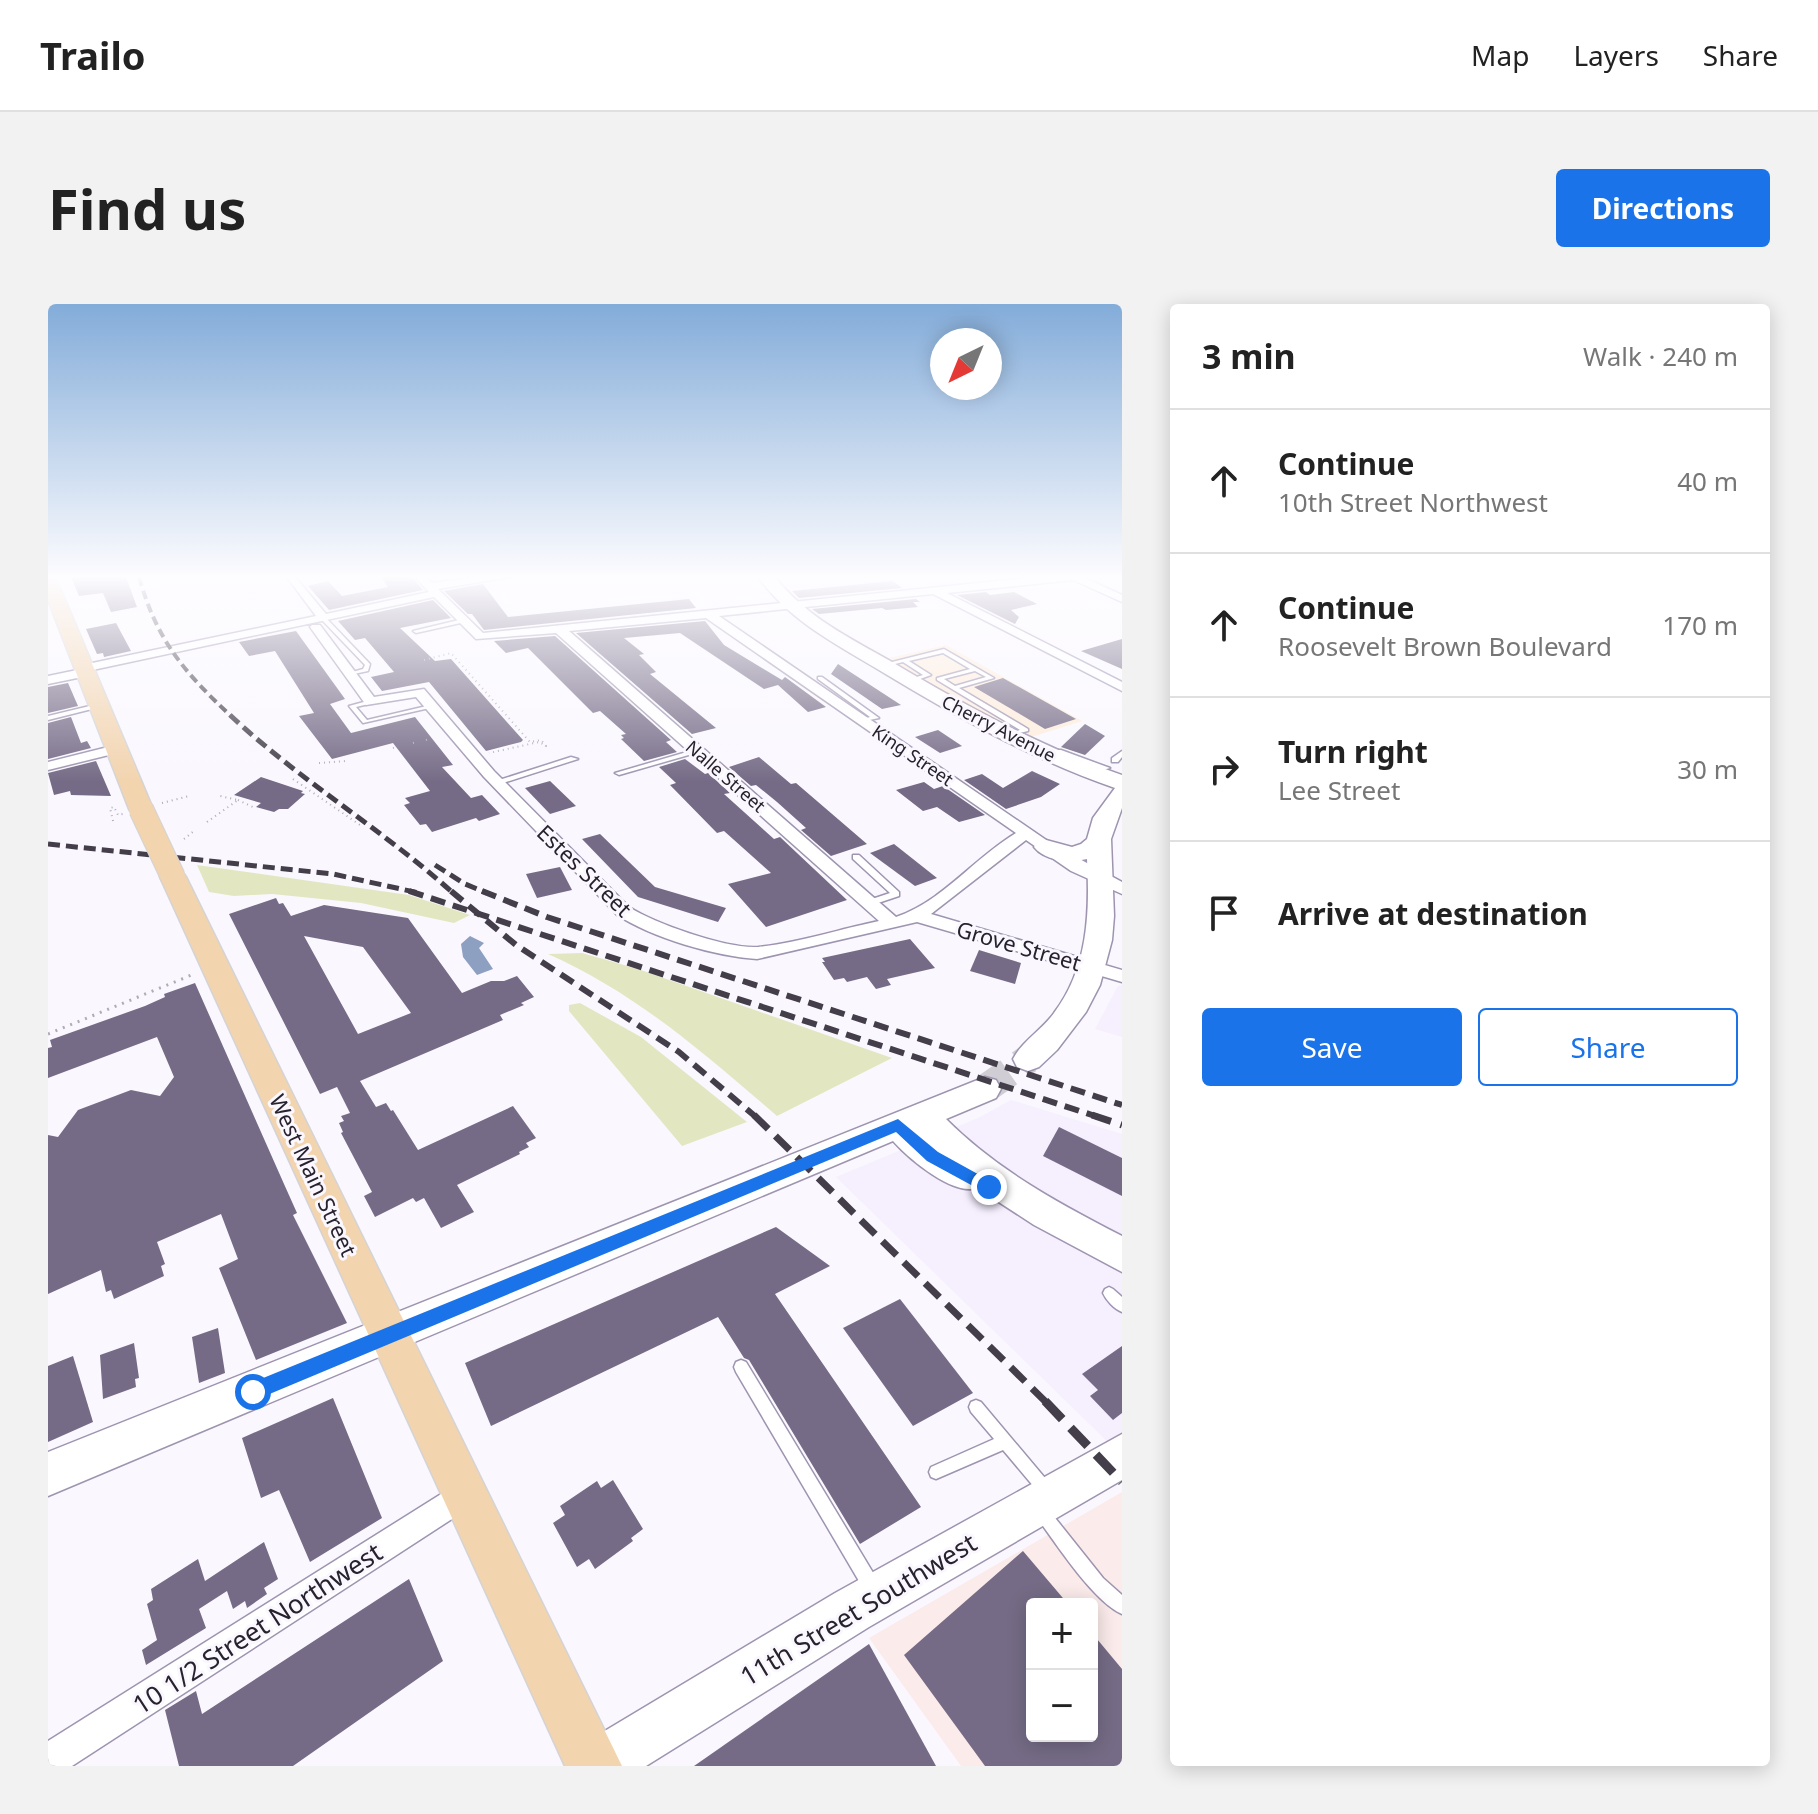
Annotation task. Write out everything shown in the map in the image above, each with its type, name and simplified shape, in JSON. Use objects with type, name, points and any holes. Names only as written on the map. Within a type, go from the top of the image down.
[{"type":"main road","name":"West Main Street","points":[[72,645],[140,809],[596,1766]]},
{"type":"main road","name":"Cherry Avenue","points":[[851,645],[883,665],[919,678],[1005,736],[1122,783]]},
{"type":"main road","points":[[1036,840],[1062,854],[1076,855],[1088,851],[1096,844],[1107,810],[1122,793]]},
{"type":"main road","points":[[1028,1059],[1060,1031],[1072,1014],[1093,967],[1111,884],[1096,844]]},
{"type":"main road","points":[[48,1474],[985,1089]]},
{"type":"main road","points":[[909,1120],[918,1146],[962,1174],[1042,1211],[1122,1255]]},
{"type":"main road","name":"11th Street Southwest","points":[[596,1766],[877,1596],[1122,1456]]},
{"type":"street","points":[[48,680],[210,645]]},
{"type":"street","points":[[334,645],[371,702],[419,692],[431,707]]},
{"type":"street","name":"Nalle Street","points":[[577,645],[893,924]]},
{"type":"street","name":"King Street","points":[[757,645],[831,693],[862,721],[1036,840],[1111,884]]},
{"type":"street","points":[[1041,645],[1122,687]]},
{"type":"street","name":"Estes Street","points":[[431,707],[630,917],[743,953],[757,953],[893,924]]},
{"type":"street","points":[[48,766],[116,749]]},
{"type":"street","points":[[893,924],[917,916],[971,878],[1007,845],[1036,840]]},
{"type":"street","name":"Grove Street","points":[[917,916],[1122,976]]},
{"type":"street","name":"10 1/2 Street Northwest","points":[[48,1761],[465,1494]]},
{"type":"lane","points":[[883,665],[944,651],[991,678],[953,688]]},
{"type":"lane","points":[[903,660],[919,678],[939,679],[976,669]]},
{"type":"lane","points":[[820,678],[831,693]]},
{"type":"lane","points":[[939,679],[1026,730],[1005,736]]},
{"type":"lane","points":[[371,702],[352,706],[365,722],[431,707]]},
{"type":"lane","points":[[48,718],[98,706]]},
{"type":"lane","points":[[1046,746],[1106,768]]},
{"type":"lane","points":[[619,773],[697,751]]},
{"type":"lane","points":[[1122,753],[1115,760],[1122,762]]},
{"type":"lane","points":[[492,771],[574,759]]},
{"type":"lane","points":[[856,857],[896,894],[869,903]]},
{"type":"lane","points":[[1109,1293],[1122,1306]]},
{"type":"lane","points":[[741,1367],[877,1596]]},
{"type":"lane","points":[[976,1407],[1005,1442],[1097,1584],[1122,1606]]},
{"type":"lane","points":[[936,1472],[1005,1442]]},
{"type":"path","points":[[424,660],[451,653],[530,742],[541,740],[546,746],[539,742],[488,754],[492,771]]},
{"type":"path","points":[[319,763],[346,761]]},
{"type":"path","points":[[293,779],[360,825]]},
{"type":"path","points":[[113,821],[110,808],[140,809],[189,796]]},
{"type":"path","points":[[220,796],[255,808]]},
{"type":"path","points":[[207,822],[238,800]]},
{"type":"path","points":[[184,839],[194,831]]},
{"type":"path","points":[[48,1034],[195,976]]},
{"type":"shaded area","points":[[946,645],[1082,721],[1025,739],[885,659]]},
{"type":"shaded area","points":[[1122,985],[1122,1037],[1095,1029],[1118,986]]},
{"type":"shaded area","points":[[1011,1100],[1122,1134],[1122,1456],[836,1177],[978,1118]]},
{"type":"shaded area","points":[[1122,1492],[1122,1766],[961,1766],[869,1638]]},
{"type":"green space","points":[[197,865],[409,895],[470,915],[454,923],[361,903],[272,894],[234,896],[209,892]]},
{"type":"green space","points":[[582,953],[638,969],[892,1058],[777,1116],[640,1006],[548,954]]},
{"type":"green space","points":[[580,1003],[641,1037],[747,1122],[682,1146],[569,1011],[569,1005]]},
{"type":"water","points":[[470,936],[484,943],[479,948],[493,969],[477,975],[463,957],[461,944]]},
{"type":"building","points":[[93,645],[128,645],[131,651],[104,657],[103,653],[97,654]]},
{"type":"building","points":[[241,645],[306,645],[345,699],[330,704],[351,733],[415,717],[453,765],[442,767],[471,798],[482,795],[500,814],[432,832],[426,824],[420,825],[404,805],[410,803],[405,798],[430,791],[393,743],[332,759],[299,716],[314,713],[275,651],[249,656]]},
{"type":"building","points":[[371,645],[418,645],[435,661],[451,659],[523,740],[486,751],[429,682],[382,691],[371,677],[394,672]]},
{"type":"building","points":[[498,645],[565,645],[671,740],[666,742],[677,752],[644,761],[621,739],[624,738],[621,735],[626,734],[600,711],[593,713],[528,648],[506,653]]},
{"type":"building","points":[[590,645],[633,645],[644,654],[639,655],[656,672],[650,674],[716,728],[692,734]]},
{"type":"building","points":[[698,645],[724,645],[782,680],[785,677],[826,707],[808,712],[778,685],[764,689]]},
{"type":"building","points":[[1101,645],[1122,645],[1122,669],[1081,651]]},
{"type":"building","points":[[838,664],[901,705],[882,709],[831,674]]},
{"type":"building","points":[[1003,678],[1076,719],[1045,729],[974,687]]},
{"type":"building","points":[[68,683],[78,706],[48,713],[48,687]]},
{"type":"building","points":[[71,717],[81,743],[87,741],[91,748],[48,759],[48,723]]},
{"type":"building","points":[[1085,724],[1105,736],[1085,755],[1061,747]]},
{"type":"building","points":[[938,730],[962,746],[940,753],[915,737]]},
{"type":"building","points":[[759,757],[791,784],[796,783],[867,844],[831,856],[801,830],[806,828],[777,802],[729,767]]},
{"type":"building","points":[[685,759],[705,774],[708,773],[730,793],[724,794],[774,839],[780,837],[847,900],[766,927],[728,884],[771,873],[724,831],[717,833],[670,785],[676,783],[659,767]]},
{"type":"building","points":[[96,761],[111,796],[71,795],[70,791],[54,795],[48,773]]},
{"type":"building","points":[[1032,771],[1060,784],[1041,797],[1006,809],[964,780],[982,774],[1003,788]]},
{"type":"building","points":[[261,777],[305,794],[288,809],[274,812],[256,807],[261,803],[234,795]]},
{"type":"building","points":[[550,781],[576,806],[550,814],[525,788]]},
{"type":"building","points":[[924,782],[934,789],[943,786],[985,815],[959,822],[937,807],[923,811],[896,790]]},
{"type":"building","points":[[600,834],[655,887],[726,908],[718,922],[638,897],[582,839]]},
{"type":"building","points":[[894,844],[937,878],[915,886],[870,853]]},
{"type":"building","points":[[560,867],[572,890],[537,898],[526,874]]},
{"type":"building","points":[[276,898],[291,916],[324,905],[408,918],[462,993],[491,981],[504,981],[517,976],[534,997],[500,1015],[503,1020],[360,1081],[376,1107],[386,1103],[393,1110],[418,1150],[513,1106],[536,1138],[526,1143],[529,1147],[520,1154],[457,1185],[474,1212],[441,1228],[424,1198],[416,1202],[413,1198],[375,1217],[364,1196],[372,1192],[341,1133],[339,1123],[344,1121],[341,1116],[350,1113],[337,1087],[320,1094],[229,914]],"holes":[[[304,936],[363,947],[411,1013],[358,1034]]]},
{"type":"building","points":[[910,939],[935,968],[887,979],[891,985],[876,989],[867,977],[847,982],[844,978],[834,980],[822,962],[825,962],[822,958]]},
{"type":"building","points":[[979,950],[1021,963],[1015,984],[970,971]]},
{"type":"building","points":[[195,983],[297,1213],[293,1215],[347,1323],[256,1360],[219,1268],[238,1259],[221,1214],[157,1242],[165,1264],[161,1266],[164,1276],[114,1299],[111,1290],[106,1292],[101,1270],[48,1294],[48,1135],[58,1137],[78,1110],[131,1090],[160,1096],[174,1077],[157,1037],[48,1078],[50,1040],[145,1006],[165,997],[164,994]]},
{"type":"building","points":[[1059,1127],[1122,1158],[1122,1196],[1043,1156]]},
{"type":"building","points":[[776,1227],[830,1266],[775,1294],[921,1507],[860,1544],[749,1360],[744,1358],[718,1317],[491,1426],[465,1363]]},
{"type":"building","points":[[900,1299],[973,1393],[913,1426],[843,1328]]},
{"type":"building","points":[[218,1328],[225,1373],[199,1383],[192,1337]]},
{"type":"building","points":[[134,1343],[139,1378],[135,1379],[136,1387],[103,1399],[100,1355]]},
{"type":"building","points":[[1122,1346],[1122,1413],[1113,1420],[1090,1396],[1098,1390],[1082,1374]]},
{"type":"building","points":[[73,1356],[93,1422],[48,1442],[48,1366]]},
{"type":"building","points":[[333,1398],[382,1518],[310,1562],[279,1490],[261,1498],[242,1438]]},
{"type":"building","points":[[613,1480],[643,1529],[631,1538],[633,1541],[595,1569],[589,1559],[577,1567],[553,1523],[565,1515],[560,1506],[597,1481],[601,1488]]},
{"type":"building","points":[[264,1542],[278,1579],[264,1588],[267,1594],[247,1608],[245,1601],[233,1609],[227,1591],[199,1609],[206,1628],[146,1665],[142,1650],[157,1640],[147,1604],[153,1600],[151,1589],[198,1559],[205,1581]]},
{"type":"building","points":[[1023,1551],[1063,1598],[1026,1598],[1026,1742],[1098,1742],[1098,1640],[1122,1669],[1122,1766],[985,1766],[904,1655]]},
{"type":"building","points":[[409,1579],[443,1661],[293,1766],[179,1766],[165,1710],[196,1691],[202,1714]]},
{"type":"building","points":[[869,1644],[936,1766],[694,1766]]},
{"type":"tunnel","points":[[985,1089],[1028,1059]]},
{"type":"railway","points":[[169,645],[186,670],[230,715]]},
{"type":"railway","points":[[230,715],[256,739],[453,893]]},
{"type":"railway","points":[[48,844],[333,874],[419,893]]},
{"type":"railway","points":[[435,865],[465,884],[487,893]]},
{"type":"railway","points":[[409,891],[478,914]]},
{"type":"railway","points":[[451,891],[478,914]]},
{"type":"railway","points":[[482,891],[487,893]]},
{"type":"railway","points":[[487,893],[547,917],[1122,1105]]},
{"type":"railway","points":[[478,914],[1098,1117]]},
{"type":"railway","points":[[478,914],[516,945],[679,1052],[756,1117]]},
{"type":"railway","points":[[754,1115],[1045,1402]]},
{"type":"railway","points":[[1092,1115],[1098,1117]]},
{"type":"railway","points":[[1098,1117],[1122,1125]]},
{"type":"railway","points":[[1045,1402],[1122,1482]]},
{"type":"route","points":[[253,1392],[833,1149],[898,1125],[933,1157],[989,1187]]}]
